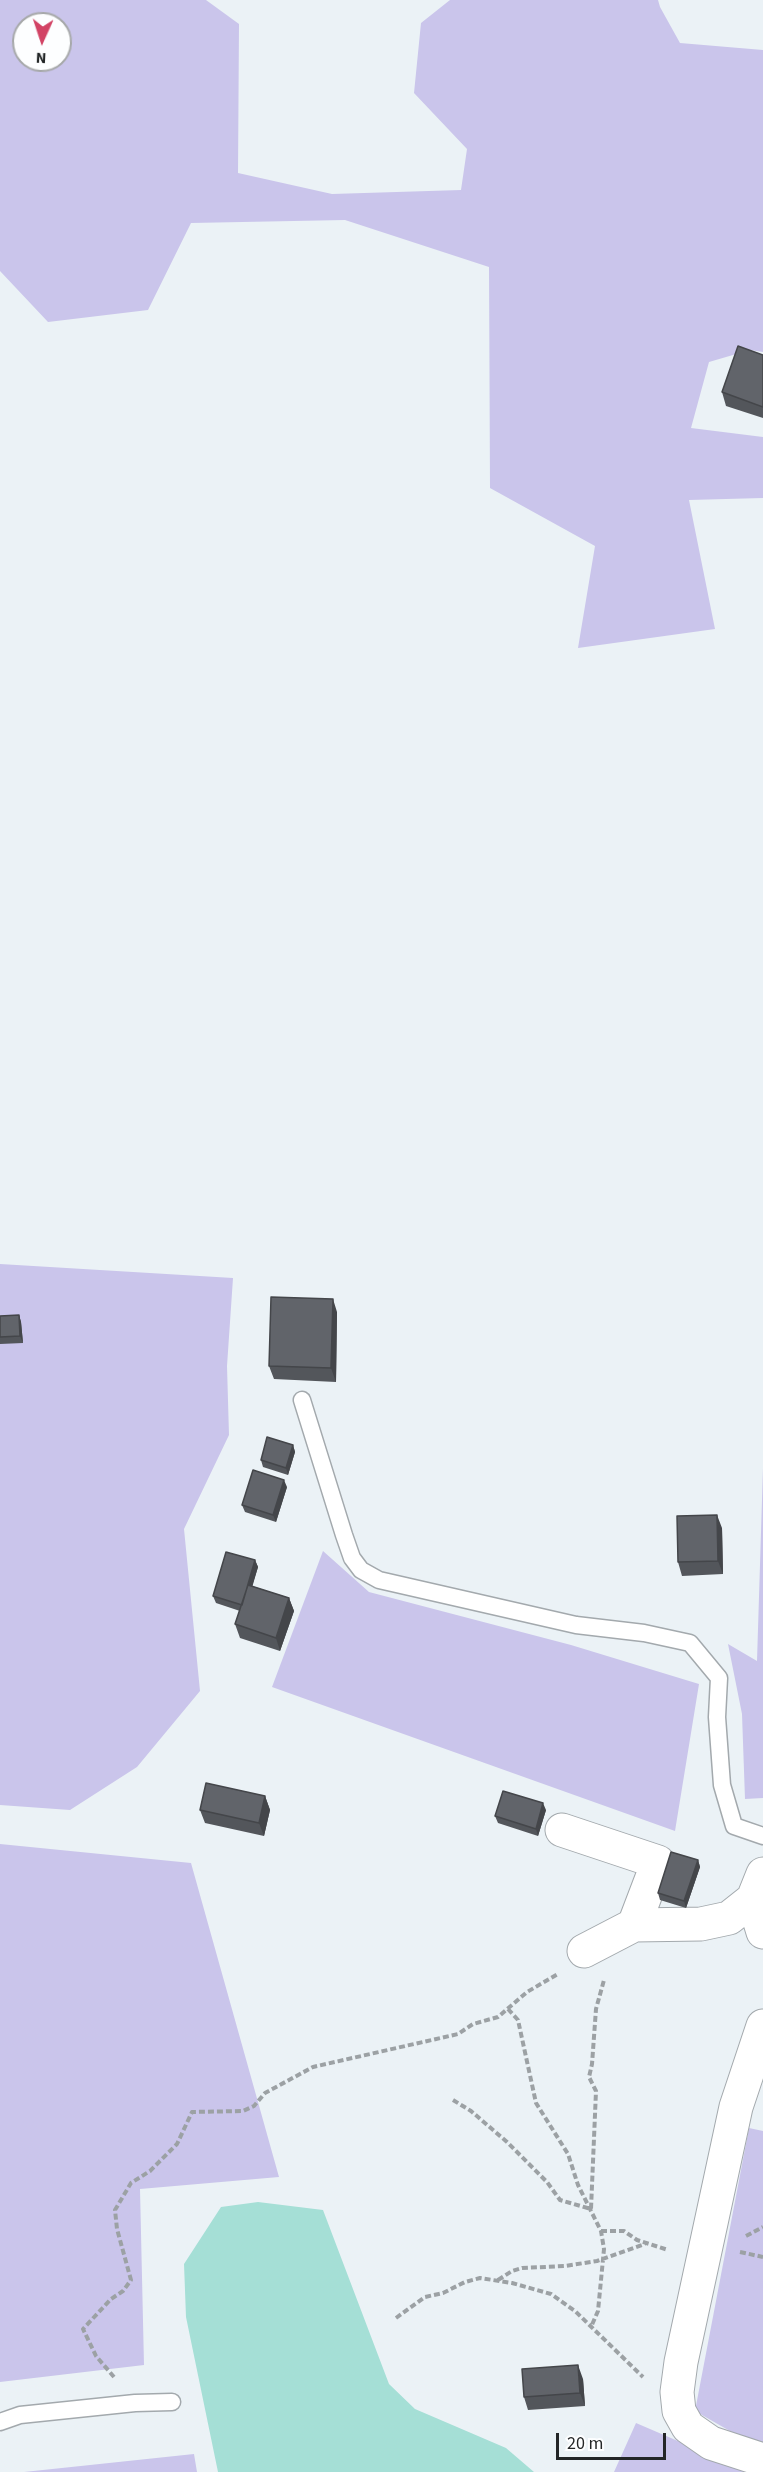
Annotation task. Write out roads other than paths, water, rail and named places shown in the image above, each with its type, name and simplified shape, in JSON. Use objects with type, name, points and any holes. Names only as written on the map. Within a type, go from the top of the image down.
[{"type":"street","points":[[562,1830],[658,1862],[609,1938],[729,1918],[758,1886]]},
{"type":"street","points":[[758,1886],[763,1932]]},
{"type":"street","points":[[763,2026],[736,2107],[681,2362],[677,2392],[679,2411],[688,2427],[711,2443],[763,2460]]},
{"type":"lane","points":[[302,1400],[352,1558],[362,1570],[379,1580],[576,1625],[644,1633],[690,1644],[719,1678],[717,1717],[722,1785],[734,1826],[763,1836]]},
{"type":"lane","points":[[0,2422],[20,2415],[135,2403],[172,2402]]}]
